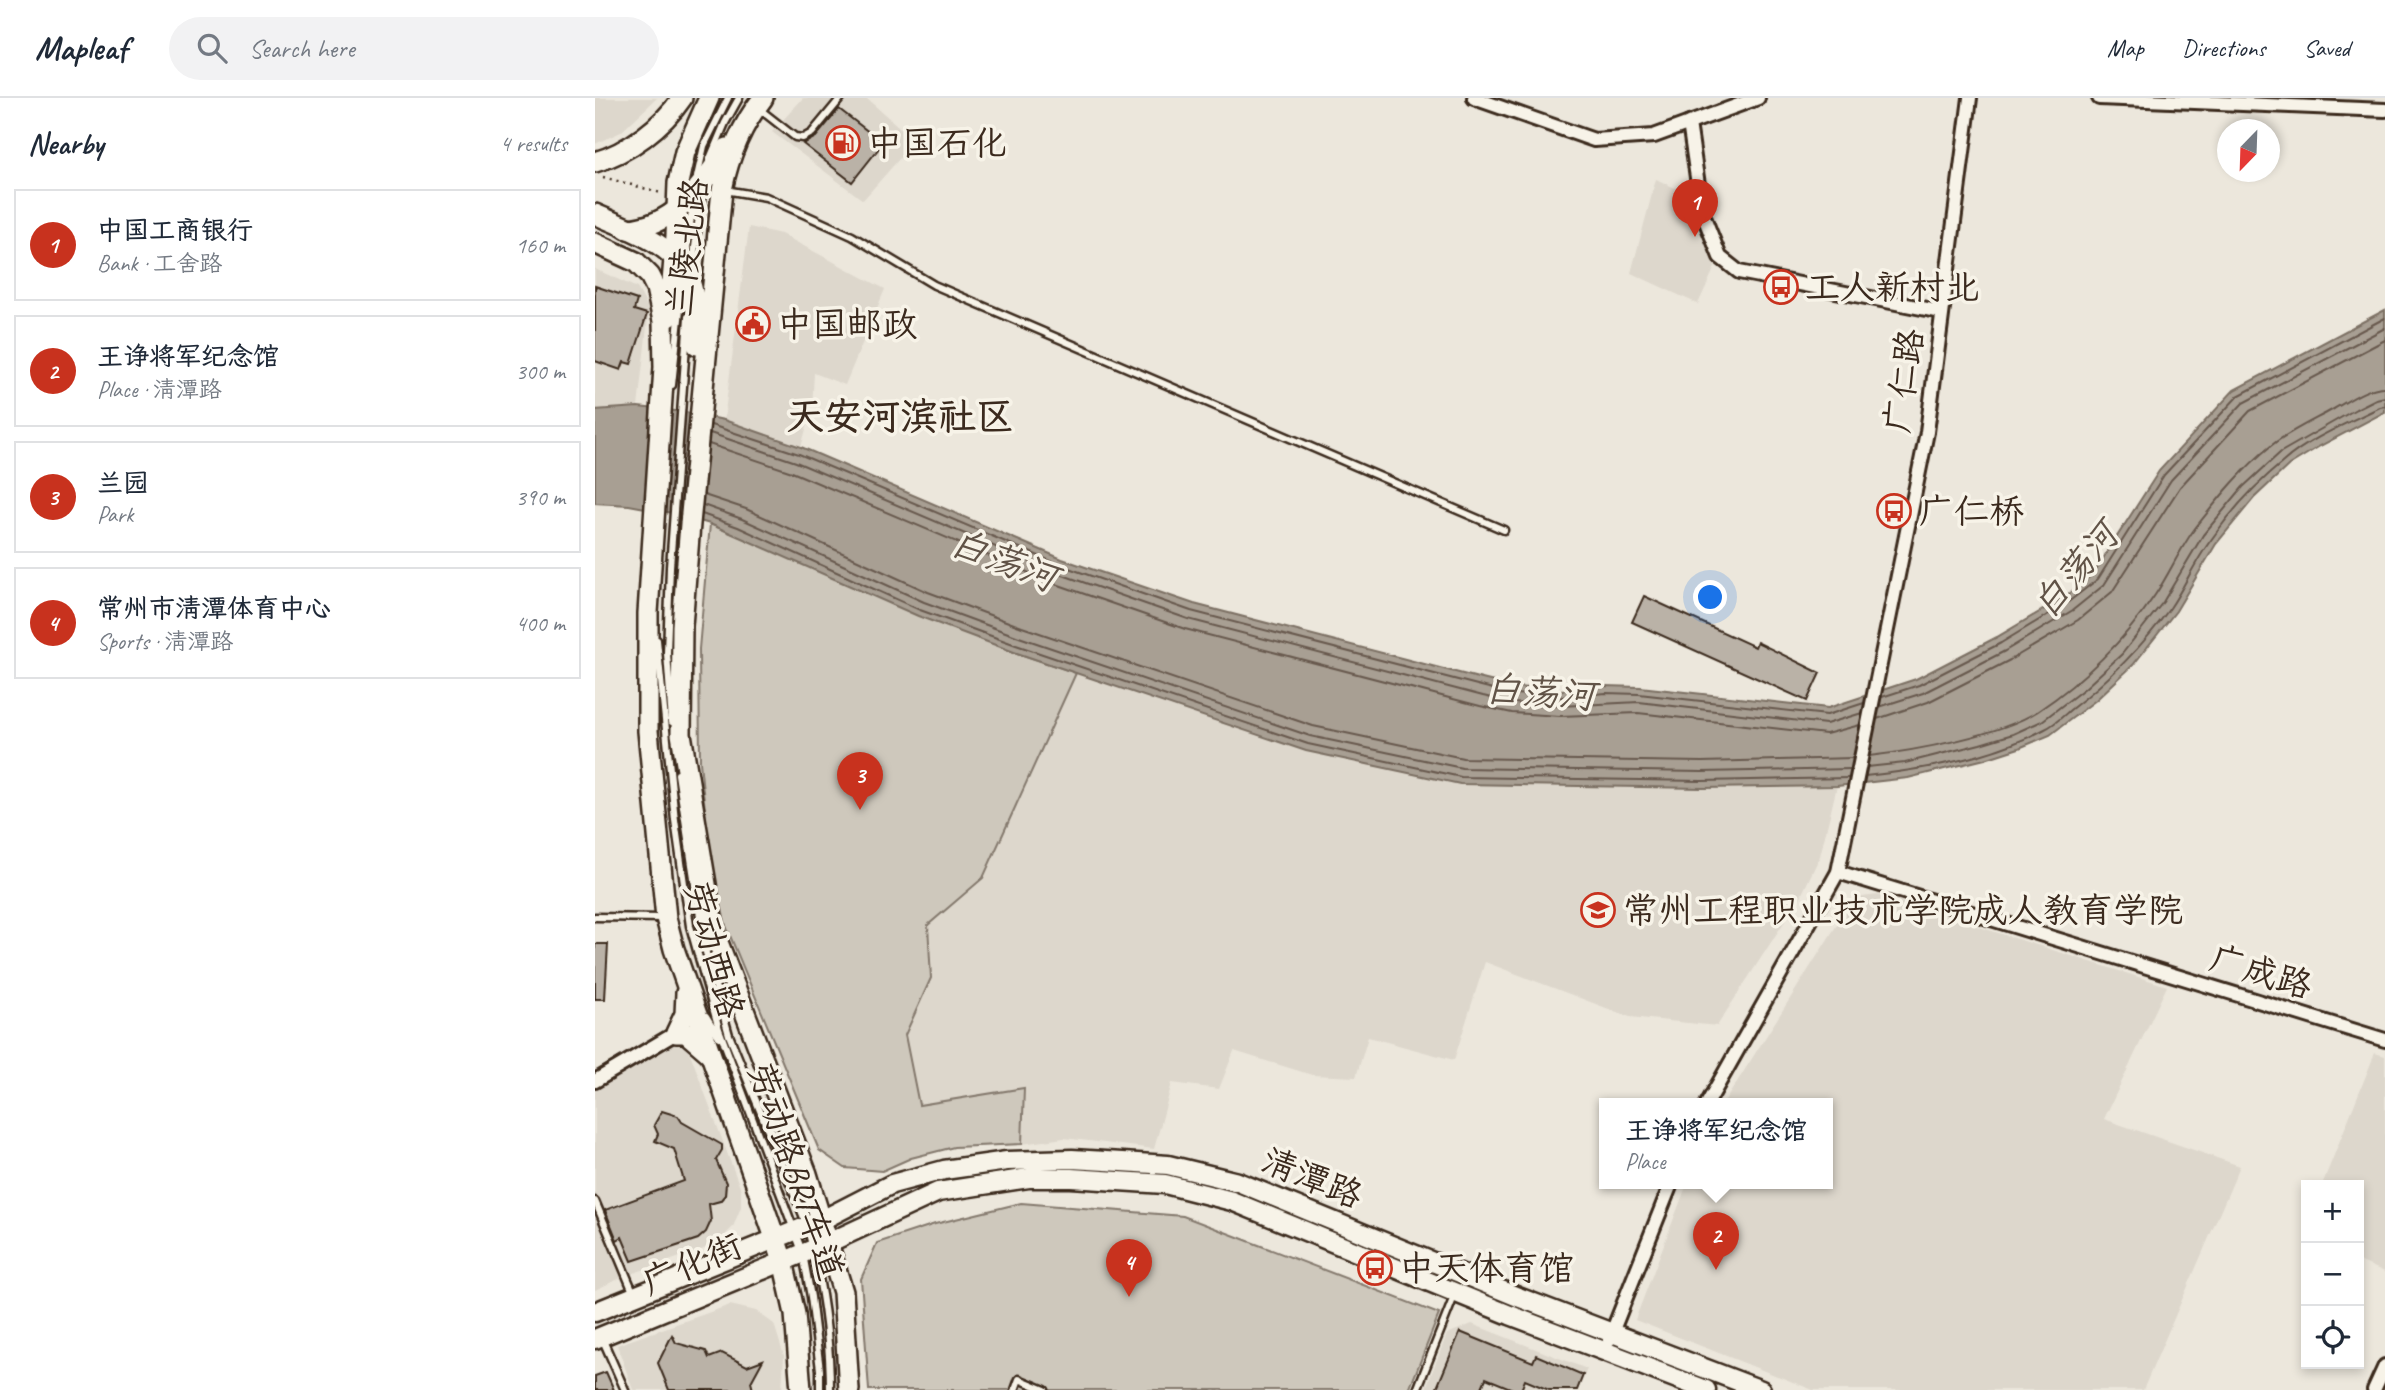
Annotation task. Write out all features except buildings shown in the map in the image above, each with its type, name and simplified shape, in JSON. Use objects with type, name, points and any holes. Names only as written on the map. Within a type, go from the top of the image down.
[{"type":"main road","points":[[595,162],[613,157],[639,141],[683,98]]},
{"type":"main road","name":"兰陵北路","points":[[664,367],[683,270],[676,212],[678,183],[685,152],[709,98]]},
{"type":"main road","name":"兰陵北路","points":[[699,413],[722,190],[734,145],[753,101]]},
{"type":"main road","points":[[595,226],[643,228],[676,212],[699,188],[744,124]]},
{"type":"main road","points":[[595,214],[658,244],[683,270],[696,314],[699,413],[673,519]]},
{"type":"main road","points":[[595,243],[636,262],[650,276],[656,288],[663,321],[664,367],[670,403],[673,519]]},
{"type":"main road","name":"劳动西路","points":[[673,519],[648,613],[648,731],[666,918],[686,985],[719,1053],[783,1261],[795,1314],[801,1390]]},
{"type":"main road","name":"劳动西路","points":[[673,519],[683,626],[681,734],[714,932],[815,1249],[843,1292],[849,1390]]},
{"type":"main road","points":[[686,985],[685,1014],[676,1033],[686,1033],[719,1053]]},
{"type":"main road","name":"清潭路","points":[[775,1239],[893,1184],[944,1170],[1007,1161],[1072,1159],[1168,1165],[1238,1182],[1518,1297],[1761,1390]]},
{"type":"main road","name":"清潭路","points":[[815,1249],[938,1192],[1030,1178],[1154,1184],[1232,1201],[1706,1390]]},
{"type":"main road","name":"广化街","points":[[595,1312],[775,1239]]},
{"type":"main road","name":"广化街","points":[[598,1338],[815,1249]]},
{"type":"street","points":[[1473,98],[1594,140],[1654,136],[1758,98]]},
{"type":"street","name":"广仁路","points":[[1839,872],[1927,432],[1970,98]]},
{"type":"street","points":[[2099,98],[2385,110]]},
{"type":"street","points":[[1689,123],[1702,212],[1720,257],[1739,272],[1942,312]]},
{"type":"street","points":[[1710,1098],[1839,872]]},
{"type":"street","name":"广成路","points":[[1839,872],[2385,1040]]},
{"type":"street","points":[[595,1081],[676,1033]]},
{"type":"street","points":[[1606,1352],[1669,1189]]},
{"type":"street","points":[[2374,1390],[2385,1366]]},
{"type":"lane","points":[[670,403],[683,270],[704,146],[728,98]]},
{"type":"lane","points":[[670,403],[683,270],[699,188],[713,150],[753,101],[795,137],[803,138],[812,133],[841,98]]},
{"type":"lane","points":[[722,190],[766,197],[852,236],[935,285],[1504,530]]},
{"type":"lane","name":"劳动路BRT车道","points":[[656,629],[675,820],[690,926],[719,1029],[719,1053],[808,1225],[815,1249],[811,1297],[820,1390]]},
{"type":"lane","points":[[595,917],[666,918]]},
{"type":"lane","points":[[595,1201],[635,1296]]},
{"type":"lane","points":[[808,1225],[822,1294],[830,1390]]},
{"type":"lane","points":[[1417,1390],[1455,1292]]},
{"type":"lane","points":[[598,1338],[625,1390]]},
{"type":"lane","points":[[1015,1390],[1020,1379],[1045,1390]]},
{"type":"shaded area","points":[[595,98],[657,98],[621,132],[595,144]]},
{"type":"shaded area","points":[[803,98],[866,98],[915,141],[863,200],[772,132]]},
{"type":"shaded area","points":[[1656,179],[1692,196],[1716,265],[1698,304],[1631,273]]},
{"type":"shaded area","points":[[749,227],[781,234],[885,289],[845,385],[814,373],[812,408],[801,447],[724,420]]},
{"type":"shaded area","points":[[595,269],[637,288],[649,309],[638,407],[595,410]]},
{"type":"shaded area","points":[[710,524],[1014,652],[1076,673],[983,878],[928,925],[931,978],[905,1035],[919,1105],[1024,1088],[1022,1144],[954,1147],[911,1158],[882,1171],[845,1168],[819,1150],[726,926],[710,858],[700,762],[699,649]]},
{"type":"shaded area","points":[[1076,673],[1306,751],[1460,784],[1703,788],[1837,786],[1820,856],[1801,896],[1717,1026],[1630,1017],[1485,962],[1454,1060],[1368,1037],[1356,1077],[1312,1075],[1234,1051],[1219,1089],[1172,1083],[1154,1149],[1064,1138],[1022,1144],[1023,1089],[919,1105],[905,1035],[931,978],[928,925],[983,878]]},
{"type":"shaded area","points":[[1878,895],[2167,986],[2104,1119],[2240,1166],[2143,1390],[1813,1390],[1635,1320],[1685,1189],[1833,1189],[1833,1098],[1727,1098],[1854,898]]},
{"type":"shaded area","points":[[670,1039],[687,1045],[741,1190],[741,1207],[733,1227],[715,1245],[625,1276],[595,1290],[595,1086]]},
{"type":"shaded area","points":[[2375,1053],[2385,1056],[2385,1272],[2364,1263],[2364,1180],[2324,1180]]},
{"type":"shaded area","points":[[1021,1203],[1183,1216],[1439,1314],[1409,1390],[869,1390],[861,1279],[877,1243],[935,1224]]},
{"type":"shaded area","points":[[730,1305],[756,1311],[774,1324],[784,1356],[782,1390],[633,1390],[617,1345]]},
{"type":"shaded area","points":[[1472,1324],[1587,1369],[1578,1390],[1425,1390],[1447,1334]]},
{"type":"water","name":"白荡河","points":[[2385,310],[2385,412],[2289,465],[2254,498],[2216,544],[2176,611],[2133,665],[2096,700],[2050,735],[2019,748],[1908,778],[1837,786],[1703,788],[1460,784],[1306,751],[1014,652],[918,616],[710,524],[629,505],[595,503],[595,410],[638,407],[685,412],[724,420],[801,447],[1062,559],[1194,604],[1486,680],[1515,687],[1561,690],[1606,686],[1640,687],[1828,708],[1916,679],[1997,637],[2063,598],[2093,574],[2159,471],[2234,390]]},
{"type":"place","name":"中国石化","points":[[843,143]]},
{"type":"place","name":"中国工商银行","points":[[1695,237]]},
{"type":"place","name":"工人新村北","points":[[1781,287]]},
{"type":"place","name":"中国邮政","points":[[753,324]]},
{"type":"place","name":"广仁桥","points":[[1894,511]]},
{"type":"place","name":"兰园","points":[[860,810]]},
{"type":"place","name":"常州工程职业技术学院成人教育学院","points":[[1598,910]]},
{"type":"place","name":"中天体育馆","points":[[1375,1268]]},
{"type":"place","name":"王诤将军纪念馆","points":[[1716,1270]]},
{"type":"place","name":"常州市清潭体育中心","points":[[1129,1297]]},
{"type":"district","name":"天安河滨社区","points":[[900,416]]}]
